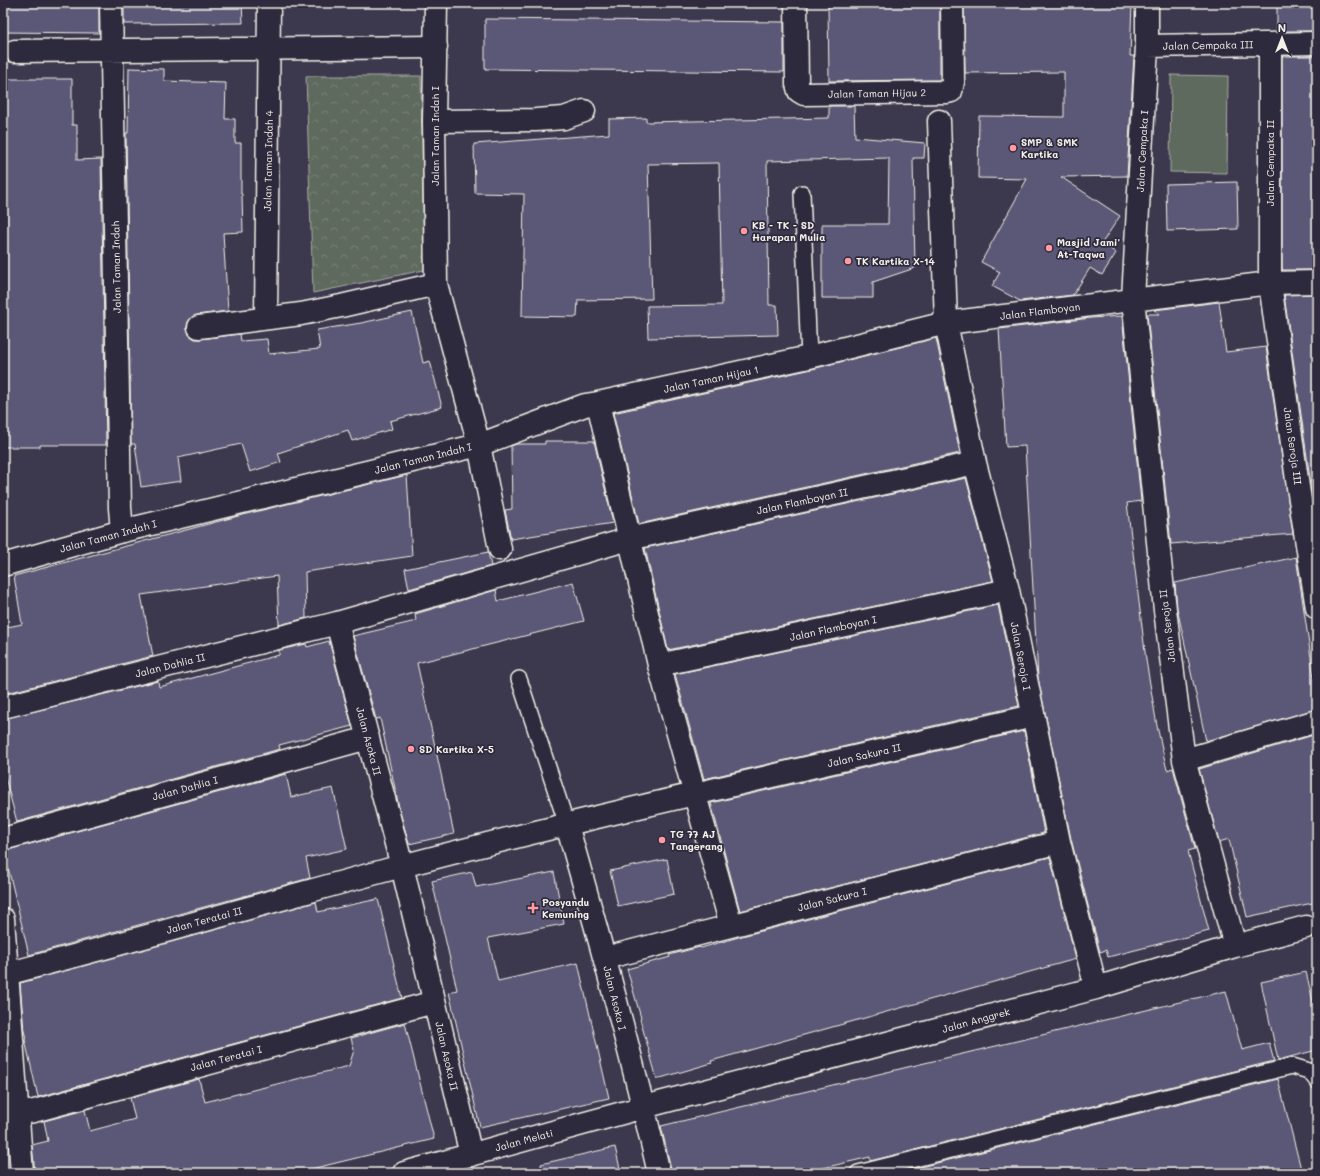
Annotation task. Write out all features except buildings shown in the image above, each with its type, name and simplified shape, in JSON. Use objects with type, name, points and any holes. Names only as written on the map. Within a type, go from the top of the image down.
[{"type":"street","name":"Jalan Taman Indah","points":[[111,3],[120,508],[122,531]]},
{"type":"street","name":"Jalan Taman Indah 4","points":[[266,318],[270,48],[269,3]]},
{"type":"street","name":"Jalan Taman Indah I","points":[[3,565],[122,531],[479,445],[436,284],[434,121],[436,3]]},
{"type":"street","name":"Jalan Taman Hijau 2","points":[[796,3],[797,84],[798,91],[804,94],[951,91],[954,82],[952,3]]},
{"type":"street","name":"Jalan Cempaka I","points":[[1134,299],[1147,46],[1147,3]]},
{"type":"street","name":"Jalan Cempaka III","points":[[1147,46],[1317,43]]},
{"type":"street","name":"Jalan Cempaka II","points":[[1270,44],[1270,283]]},
{"type":"street","points":[[15,51],[436,47]]},
{"type":"street","points":[[434,121],[536,120],[564,118],[584,111]]},
{"type":"street","name":"Jalan Seroja I","points":[[939,121],[946,323],[975,463],[1008,590],[1059,842],[1096,988]]},
{"type":"street","points":[[1134,299],[1270,283],[1317,282]]},
{"type":"street","name":"Jalan Seroja III","points":[[1270,283],[1298,487],[1317,608]]},
{"type":"street","points":[[199,327],[341,306],[436,284]]},
{"type":"street","name":"Jalan Flamboyan","points":[[946,323],[1134,299]]},
{"type":"street","name":"Jalan Seroja II","points":[[1134,299],[1165,610],[1184,760],[1235,946]]},
{"type":"street","name":"Jalan Taman Hijau 1","points":[[479,445],[579,407],[809,357],[946,323]]},
{"type":"street","points":[[598,404],[659,665],[731,925]]},
{"type":"street","points":[[479,445],[500,549]]},
{"type":"street","name":"Jalan Flamboyan II","points":[[629,539],[975,463]]},
{"type":"street","points":[[337,623],[629,539]]},
{"type":"street","name":"Jalan Flamboyan I","points":[[659,665],[1008,590]]},
{"type":"street","name":"Jalan Dahlia II","points":[[3,707],[337,623]]},
{"type":"street","name":"Jalan Asoka II","points":[[337,623],[402,866],[471,1155]]},
{"type":"street","name":"Jalan Sakura II","points":[[695,794],[1033,716]]},
{"type":"street","points":[[1184,760],[1317,721]]},
{"type":"street","name":"Jalan Dahlia I","points":[[3,839],[368,738]]},
{"type":"street","points":[[402,866],[566,824],[695,794]]},
{"type":"street","name":"Jalan Asoka I","points":[[566,824],[605,958],[644,1107],[659,1173]]},
{"type":"street","name":"Jalan Sakura I","points":[[605,958],[1059,842]]},
{"type":"street","name":"Jalan Teratai II","points":[[6,974],[402,866]]},
{"type":"street","points":[[3,919],[22,1173]]},
{"type":"street","name":"Jalan Anggrek","points":[[644,1107],[1096,988],[1306,926]]},
{"type":"street","name":"Jalan Teratai I","points":[[18,1114],[34,1111],[434,1002]]},
{"type":"street","name":"Jalan Melati","points":[[404,1173],[644,1107]]},
{"type":"lane","points":[[802,193],[809,357]]},
{"type":"lane","points":[[519,679],[566,824]]},
{"type":"lane","points":[[858,1173],[1292,1066],[1309,1071],[1317,1081]]},
{"type":"green space","points":[[1171,75],[1228,76],[1227,173],[1170,172]]},
{"type":"green space","points":[[306,76],[421,76],[424,270],[313,293]]},
{"type":"place","name":"SMP & SMK Kartika","points":[[1013,148]]},
{"type":"place","name":"KB - TK - SD Harapan Mulia","points":[[744,231]]},
{"type":"place","name":"Masjid Jami' At-Taqwa","points":[[1049,248]]},
{"type":"place","name":"TK Kartika X-14","points":[[848,261]]},
{"type":"place","name":"SD Kartika X-5","points":[[411,749]]},
{"type":"place","name":"TG 77 AJ Tangerang","points":[[662,840]]},
{"type":"place","name":"Posyandu Kemuning","points":[[533,908]]}]
